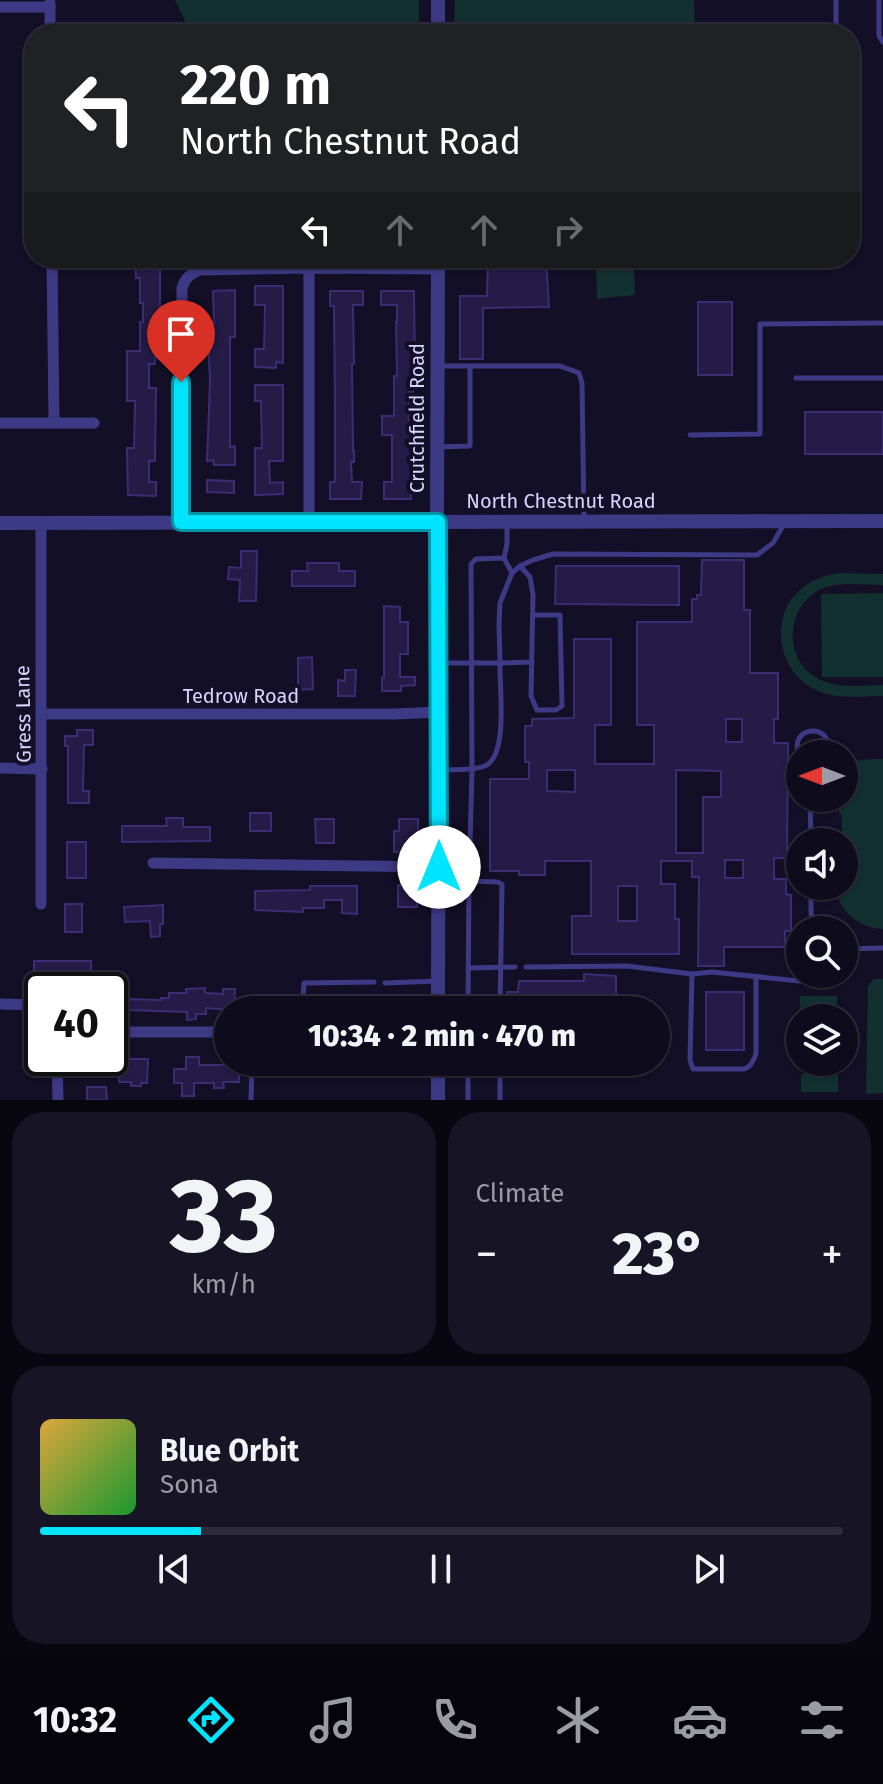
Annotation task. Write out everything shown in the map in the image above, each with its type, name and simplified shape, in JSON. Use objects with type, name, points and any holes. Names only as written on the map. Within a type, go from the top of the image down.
[{"type":"street","points":[[438,0],[438,24]]},
{"type":"street","points":[[0,7],[50,3],[50,24]]},
{"type":"street","points":[[52,268],[54,423]]},
{"type":"street","points":[[181,522],[184,280],[200,270],[309,268],[309,521]]},
{"type":"street","name":"Crutchfield Road","points":[[438,268],[438,996]]},
{"type":"street","points":[[0,423],[94,423]]},
{"type":"street","name":"North Chestnut Road","points":[[0,523],[883,521]]},
{"type":"street","name":"Gress Lane","points":[[41,523],[41,904]]},
{"type":"street","name":"Tedrow Road","points":[[41,714],[440,712]]},
{"type":"street","points":[[0,768],[42,769]]},
{"type":"street","points":[[153,863],[439,867]]},
{"type":"street","points":[[0,1004],[24,1005]]},
{"type":"street","points":[[128,1032],[214,1032]]},
{"type":"street","points":[[57,1076],[58,1100]]},
{"type":"street","points":[[438,1076],[438,1100]]},
{"type":"lane","points":[[836,0],[836,24]]},
{"type":"lane","points":[[879,0],[879,36],[883,42]]},
{"type":"lane","points":[[690,435],[760,434],[760,324],[883,323]]},
{"type":"lane","points":[[438,366],[560,366],[579,373],[582,383],[584,521]]},
{"type":"lane","points":[[437,447],[470,446],[470,366]]},
{"type":"lane","points":[[796,378],[883,378]]},
{"type":"lane","points":[[507,521],[504,558],[512,573]]},
{"type":"lane","points":[[439,770],[482,767],[491,761],[497,749],[501,724],[500,603],[512,573],[520,566],[553,554],[757,555],[773,543],[786,521]]},
{"type":"lane","points":[[468,996],[471,564],[476,559],[504,558]]},
{"type":"lane","points":[[520,566],[530,577],[533,595],[531,696],[537,710],[556,710],[562,706],[560,615],[533,615]]},
{"type":"lane","points":[[439,663],[532,662]]},
{"type":"lane","points":[[798,740],[811,730],[821,732],[827,740]]},
{"type":"lane","points":[[469,881],[502,884],[500,996]]},
{"type":"lane","points":[[858,949],[883,948]]},
{"type":"lane","points":[[526,967],[627,966],[692,974],[712,972],[786,979]]},
{"type":"lane","points":[[469,968],[515,967]]},
{"type":"lane","points":[[692,974],[690,1060],[693,1069],[706,1070],[744,1069],[753,1062],[756,1054],[756,976]]},
{"type":"lane","points":[[385,983],[439,981]]},
{"type":"lane","points":[[303,996],[304,983],[374,982]]},
{"type":"lane","points":[[251,1100],[252,1076]]},
{"type":"lane","points":[[468,1076],[468,1100]]},
{"type":"lane","points":[[500,1076],[500,1100]]},
{"type":"green space","points":[[175,0],[419,0],[419,24],[186,24]]},
{"type":"green space","points":[[455,0],[694,0],[695,24],[454,24]]},
{"type":"green space","points":[[596,268],[634,268],[635,295],[597,299]]},
{"type":"green space","points":[[838,573],[883,574],[883,585],[836,585],[821,589],[809,597],[795,621],[795,648],[800,661],[821,680],[844,686],[883,685],[883,696],[849,697],[816,690],[803,682],[786,659],[781,630],[789,603],[808,584]]},
{"type":"green space","points":[[883,593],[883,677],[822,677],[821,594]]},
{"type":"green space","points":[[883,759],[883,929],[858,921],[858,916],[851,916],[839,900],[858,900],[858,828],[842,828],[839,812],[858,812],[858,760]]},
{"type":"green space","points":[[874,979],[883,979],[883,1093],[866,1094],[868,986]]},
{"type":"green space","points":[[800,996],[837,996],[837,1004],[800,1004]]},
{"type":"green space","points":[[801,1076],[838,1076],[838,1092],[801,1092]]},
{"type":"building","points":[[136,268],[160,268],[160,341],[156,341],[155,364],[149,364],[149,388],[156,388],[155,461],[149,461],[149,482],[156,482],[156,496],[128,495],[127,448],[134,448],[135,401],[127,401],[127,351],[140,351],[140,322],[143,322],[140,278],[136,278]]},
{"type":"building","points":[[488,268],[547,268],[549,307],[483,308],[483,359],[460,359],[460,296],[487,296]]},
{"type":"building","points":[[255,286],[283,286],[283,363],[276,362],[276,368],[255,367],[255,349],[264,349],[265,305],[255,305]]},
{"type":"building","points":[[235,290],[235,337],[230,337],[230,447],[235,446],[235,465],[214,465],[213,460],[207,461],[210,381],[207,323],[214,323],[213,291]]},
{"type":"building","points":[[330,291],[363,291],[363,305],[353,305],[354,462],[351,462],[352,482],[362,482],[361,499],[330,499],[330,482],[335,482],[335,405],[334,306],[330,306]]},
{"type":"building","points":[[381,291],[414,291],[415,371],[413,392],[409,392],[409,420],[413,420],[411,499],[384,499],[384,482],[392,482],[392,435],[382,435],[382,416],[394,416],[397,305],[381,305]]},
{"type":"building","points":[[698,302],[732,302],[732,375],[698,375]]},
{"type":"building","points":[[255,385],[283,385],[283,461],[269,461],[270,483],[283,482],[283,494],[255,495],[255,448],[262,448],[261,401],[255,401]]},
{"type":"building","points":[[805,412],[883,412],[883,454],[805,454]]},
{"type":"building","points":[[207,480],[234,481],[234,493],[207,492]]},
{"type":"building","points":[[241,551],[257,551],[256,601],[239,601],[240,580],[228,579],[229,567],[241,568]]},
{"type":"building","points":[[702,560],[744,560],[744,610],[750,610],[750,673],[778,673],[778,719],[774,719],[774,743],[786,743],[787,828],[786,858],[774,858],[774,879],[786,879],[786,900],[791,900],[791,916],[786,916],[785,947],[724,947],[724,966],[698,966],[699,877],[692,877],[692,861],[661,861],[661,884],[675,884],[679,954],[572,954],[572,916],[591,916],[591,861],[545,861],[545,875],[490,871],[490,779],[529,779],[529,762],[525,762],[525,726],[532,726],[532,719],[574,718],[574,639],[611,639],[611,725],[595,725],[595,764],[654,764],[654,725],[637,725],[637,622],[692,622],[692,599],[697,599],[697,595],[701,595]],"holes":[[[726,719],[742,719],[742,742],[726,742]],[[547,770],[575,770],[575,792],[547,791]],[[676,770],[721,771],[721,797],[703,797],[703,853],[676,853]],[[725,860],[743,860],[743,878],[725,878]],[[618,886],[637,886],[637,921],[618,921]]]},
{"type":"building","points":[[307,563],[339,563],[339,571],[355,571],[355,586],[292,586],[292,571],[308,571]]},
{"type":"building","points":[[556,566],[679,566],[679,605],[555,604]]},
{"type":"building","points":[[384,606],[400,607],[400,622],[408,622],[408,654],[400,654],[400,677],[415,677],[415,685],[401,686],[401,691],[382,691]]},
{"type":"building","points":[[312,657],[313,689],[298,690],[298,658]]},
{"type":"building","points":[[345,670],[356,670],[355,696],[338,696],[338,680],[345,681]]},
{"type":"building","points":[[77,730],[93,730],[93,745],[84,745],[83,791],[89,791],[89,803],[68,803],[68,746],[65,746],[65,736],[77,736]]},
{"type":"building","points":[[250,813],[271,813],[271,831],[250,831]]},
{"type":"building","points":[[166,818],[183,818],[183,827],[210,827],[210,841],[122,842],[122,826],[167,826]]},
{"type":"building","points":[[315,819],[334,819],[334,843],[316,843]]},
{"type":"building","points":[[399,819],[418,819],[418,847],[403,847],[403,852],[394,852],[394,831],[399,831]]},
{"type":"building","points":[[67,842],[86,842],[86,878],[67,878]]},
{"type":"building","points":[[398,885],[417,885],[417,907],[398,907]]},
{"type":"building","points":[[310,886],[357,886],[357,914],[342,913],[342,900],[324,900],[324,908],[303,908],[303,912],[255,910],[255,891],[310,890]]},
{"type":"building","points":[[65,904],[82,904],[82,932],[65,932]]},
{"type":"building","points":[[163,905],[160,936],[151,937],[150,921],[125,922],[124,907]]},
{"type":"building","points":[[34,961],[91,961],[91,972],[34,972]]},
{"type":"building","points":[[584,974],[616,976],[616,996],[507,996],[507,992],[518,992],[519,981],[584,981]]},
{"type":"building","points":[[205,988],[205,993],[223,994],[223,989],[235,989],[235,996],[214,996],[214,1009],[206,1008],[206,1014],[196,1014],[196,1019],[187,1020],[187,1012],[128,1010],[128,999],[161,1000],[169,998],[169,993],[186,993],[186,989]]},
{"type":"building","points":[[706,992],[744,992],[744,1050],[706,1050]]},
{"type":"building","points":[[186,1057],[199,1057],[199,1065],[214,1065],[214,1076],[239,1076],[239,1082],[223,1082],[224,1088],[214,1088],[214,1083],[194,1083],[194,1096],[182,1096],[182,1083],[174,1083],[174,1069],[186,1069]]},
{"type":"building","points":[[128,1059],[148,1059],[147,1083],[131,1086],[131,1082],[119,1082],[119,1076],[128,1076]]},
{"type":"building","points":[[87,1087],[106,1087],[107,1100],[87,1100]]},
{"type":"route","points":[[181,382],[181,522],[438,522],[439,867]]}]
